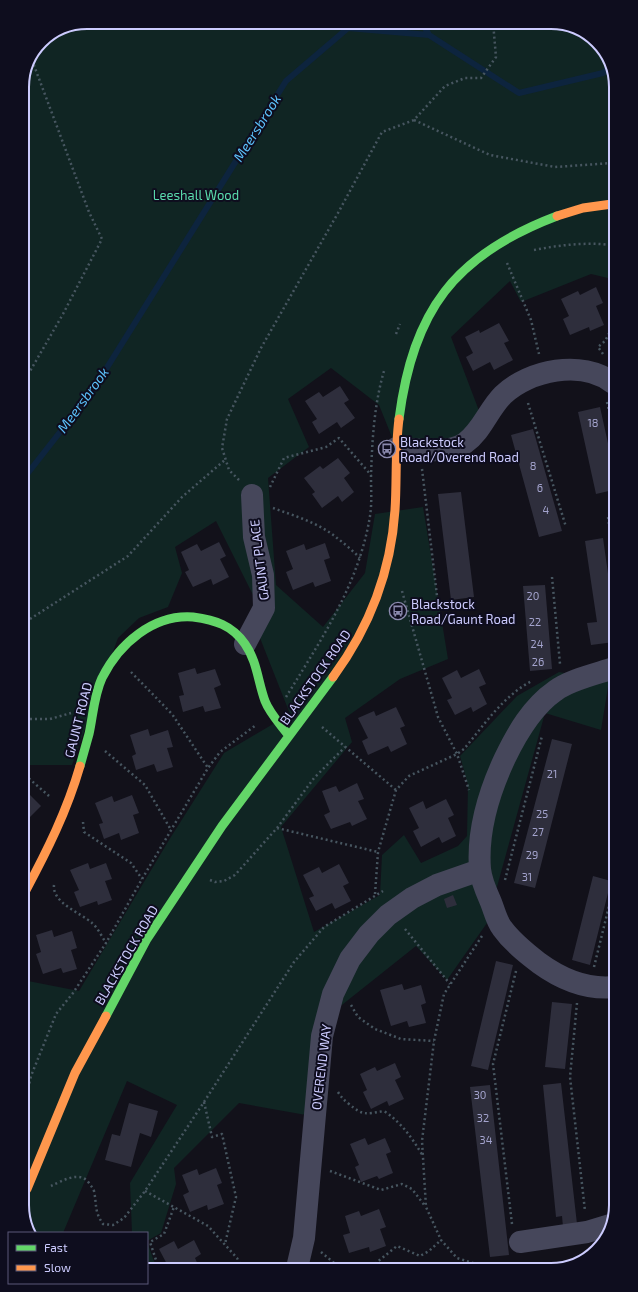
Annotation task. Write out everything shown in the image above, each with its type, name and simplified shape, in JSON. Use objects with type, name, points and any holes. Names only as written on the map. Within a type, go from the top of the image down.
[{"type":"street","name":"BLACKSTOCK ROAD","points":[[29,1184],[75,1073],[147,939],[222,826],[358,642],[376,600],[388,562],[394,521],[396,448],[401,402],[407,368],[417,339],[427,318],[439,298],[459,273],[483,253],[543,221],[568,212],[609,205]]},
{"type":"street","points":[[396,448],[450,450],[465,444],[477,433],[488,414],[503,395],[530,378],[566,370],[590,372],[609,382]]},
{"type":"street","name":"GAUNT PLACE","points":[[245,644],[264,608],[263,575],[254,536],[258,499]]},
{"type":"street","name":"GAUNT ROAD","points":[[29,886],[48,850],[72,793],[89,734],[97,693],[102,678],[129,641],[148,627],[166,620],[188,617],[209,619],[229,627],[245,644],[254,662],[265,702],[274,717],[289,736]]},
{"type":"street","points":[[609,670],[563,686],[554,691],[523,725],[494,780],[484,817],[481,837],[480,870],[496,916],[502,927],[525,953],[548,969],[584,985],[602,989],[609,988]]},
{"type":"street","name":"OVEREND WAY","points":[[298,1263],[304,1238],[322,1036],[333,994],[350,959],[369,934],[390,914],[412,898],[437,885],[480,870]]},
{"type":"street","points":[[520,1242],[587,1232],[605,1226]]},
{"type":"path","points":[[360,558],[336,537],[309,521],[258,499],[229,470],[222,448],[227,419],[261,348],[382,132],[414,120],[445,86],[465,78],[481,78],[496,57],[494,29]]},
{"type":"path","points":[[29,373],[63,314],[102,239],[89,212],[34,64]]},
{"type":"path","points":[[414,120],[490,155],[555,167],[609,163]]},
{"type":"path","points":[[533,250],[556,245],[609,245]]},
{"type":"path","points":[[513,259],[506,262],[531,320],[539,354],[530,378],[566,527]]},
{"type":"path","points":[[608,360],[598,347],[605,341],[609,334]]},
{"type":"path","points":[[258,499],[284,458],[326,447],[340,438],[371,475]]},
{"type":"path","points":[[419,449],[437,596]]},
{"type":"path","points":[[29,620],[128,556],[182,497],[226,459]]},
{"type":"path","points":[[608,517],[609,524]]},
{"type":"path","points":[[388,562],[402,592],[438,717],[457,754],[469,790]]},
{"type":"path","points":[[552,577],[563,686]]},
{"type":"path","points":[[116,657],[172,714],[208,768]]},
{"type":"path","points":[[450,984],[390,914],[376,895],[378,852],[396,790],[409,776],[457,754],[464,749],[502,704],[526,684],[532,681]]},
{"type":"path","points":[[29,719],[50,719],[95,707]]},
{"type":"path","points":[[306,713],[396,790]]},
{"type":"path","points":[[504,886],[544,729]]},
{"type":"path","points":[[29,1085],[31,1076],[56,1014],[73,993],[106,944],[142,879],[208,768],[220,752],[239,736]]},
{"type":"path","points":[[103,744],[105,750],[145,785],[171,830]]},
{"type":"path","points":[[192,872],[215,882],[224,881],[235,875],[277,828],[314,778],[345,747]]},
{"type":"path","points":[[29,778],[65,810]]},
{"type":"path","points":[[72,793],[82,806],[84,832],[131,864],[142,879]]},
{"type":"path","points":[[277,828],[378,852]]},
{"type":"path","points":[[54,882],[54,888],[63,903],[92,923],[106,944]]},
{"type":"path","points":[[47,1187],[68,1178],[78,1177],[87,1180],[94,1189],[97,1215],[103,1224],[113,1225],[124,1218],[145,1191],[294,962],[324,928],[387,889]]},
{"type":"path","points":[[587,1232],[570,1077],[584,985],[609,902]]},
{"type":"path","points":[[426,1207],[422,1141],[434,1040],[444,994],[496,916]]},
{"type":"path","points":[[513,1263],[523,1258],[520,1242],[514,1243],[493,1064],[517,968],[525,953]]},
{"type":"path","points":[[342,977],[346,996],[358,1017],[375,1029],[401,1039],[434,1040]]},
{"type":"path","points":[[338,1091],[341,1098],[359,1112],[368,1114],[384,1111],[396,1119],[423,1156]]},
{"type":"path","points":[[204,1102],[212,1137],[222,1134],[236,1197],[225,1244]]},
{"type":"path","points":[[311,1163],[382,1190],[402,1184],[412,1189],[426,1207],[441,1240],[457,1258],[473,1263]]},
{"type":"path","points":[[145,1191],[208,1226],[238,1258],[240,1263]]},
{"type":"path","points":[[157,1263],[150,1242],[164,1234],[174,1206]]},
{"type":"path","points":[[376,1263],[396,1246],[420,1256],[429,1251],[441,1240]]},
{"type":"green space","name":"Leeshall Wood","points":[[87,29],[555,29],[570,32],[586,41],[601,58],[608,76],[609,278],[591,274],[521,302],[510,281],[451,337],[481,416],[463,440],[396,447],[379,405],[331,368],[288,399],[309,447],[268,478],[276,585],[323,627],[365,573],[375,514],[423,507],[448,659],[400,679],[345,718],[352,742],[281,827],[314,932],[380,895],[382,855],[404,835],[421,863],[458,846],[467,836],[468,785],[460,756],[517,696],[559,672],[609,681],[601,730],[545,713],[487,923],[447,980],[416,946],[318,1024],[306,1115],[239,1103],[174,1168],[176,1184],[161,1233],[148,1240],[148,1232],[132,1232],[130,1183],[177,1105],[127,1081],[63,1232],[36,1232],[33,1227],[29,1205],[29,981],[79,991],[169,840],[224,753],[290,714],[260,638],[259,607],[216,521],[175,547],[182,573],[168,607],[139,618],[118,638],[72,765],[29,765],[29,83],[33,65],[39,55],[46,46],[65,33]]},
{"type":"green space","points":[[148,1245],[155,1263],[148,1263]]},
{"type":"building","points":[[596,287],[603,303],[596,306],[604,325],[590,331],[589,327],[570,335],[563,319],[569,316],[561,299],[578,291],[580,295]]},
{"type":"building","points":[[499,323],[509,341],[504,343],[513,360],[494,370],[490,362],[473,371],[466,357],[473,353],[465,337],[479,330],[480,333]]},
{"type":"building","points":[[340,386],[349,400],[344,403],[355,418],[341,428],[337,422],[319,434],[312,422],[317,419],[305,401],[319,392],[323,397]]},
{"type":"building","points":[[600,407],[609,448],[609,491],[596,494],[578,412]]},
{"type":"building","points":[[533,429],[562,531],[539,537],[511,435]]},
{"type":"building","points":[[338,458],[350,473],[344,478],[354,492],[342,502],[338,496],[322,508],[312,494],[315,492],[304,478],[320,466],[323,469]]},
{"type":"building","points":[[461,492],[474,597],[451,600],[438,494]]},
{"type":"building","points":[[603,538],[609,581],[609,643],[591,645],[587,623],[597,622],[585,541]]},
{"type":"building","points":[[219,542],[226,556],[220,559],[229,577],[213,585],[211,579],[193,587],[185,572],[189,570],[181,552],[197,544],[201,551]]},
{"type":"building","points":[[325,543],[330,558],[324,560],[331,581],[315,587],[313,582],[293,590],[286,572],[293,569],[286,551],[304,544],[306,550]]},
{"type":"building","points":[[545,585],[552,669],[530,671],[523,586]]},
{"type":"building","points":[[195,668],[197,674],[215,669],[221,685],[214,688],[221,708],[205,712],[203,706],[183,712],[179,696],[184,695],[178,673]]},
{"type":"building","points":[[479,669],[486,684],[479,687],[487,704],[473,712],[471,707],[455,715],[447,700],[452,698],[442,678],[457,670],[461,678]]},
{"type":"building","points":[[396,707],[405,726],[400,728],[407,744],[391,752],[388,746],[368,755],[362,741],[368,738],[358,718],[374,711],[376,716]]},
{"type":"building","points":[[148,729],[150,736],[168,730],[173,747],[167,748],[173,767],[157,772],[154,764],[136,770],[132,756],[136,754],[130,735]]},
{"type":"building","points":[[552,739],[572,744],[535,888],[514,883]]},
{"type":"building","points":[[357,783],[364,799],[358,801],[367,819],[352,826],[350,822],[331,829],[324,815],[330,812],[322,791],[336,786],[339,792]]},
{"type":"building","points":[[29,794],[41,806],[29,818]]},
{"type":"building","points":[[132,795],[139,813],[133,815],[139,833],[121,840],[119,833],[104,839],[99,824],[103,823],[95,803],[112,796],[114,802]]},
{"type":"building","points":[[446,799],[454,815],[448,818],[456,836],[442,843],[439,837],[421,847],[413,831],[419,828],[409,808],[423,801],[426,809]]},
{"type":"building","points":[[88,863],[90,869],[106,863],[112,879],[105,881],[112,900],[98,905],[97,901],[80,907],[74,892],[79,890],[70,870]]},
{"type":"building","points":[[339,864],[349,883],[343,886],[351,901],[335,909],[332,903],[316,911],[309,898],[314,896],[303,875],[319,867],[322,873]]},
{"type":"building","points":[[593,876],[609,880],[609,889],[590,965],[572,960]]},
{"type":"building","points":[[453,895],[457,905],[447,908],[444,899]]},
{"type":"building","points":[[52,930],[54,937],[72,931],[77,948],[71,950],[77,969],[63,973],[61,968],[43,974],[36,954],[41,952],[36,935]]},
{"type":"building","points":[[496,961],[513,965],[488,1070],[471,1066]]},
{"type":"building","points":[[402,984],[404,990],[421,985],[426,1003],[421,1005],[426,1023],[409,1027],[407,1021],[391,1026],[380,990]]},
{"type":"building","points":[[552,1002],[572,1004],[565,1069],[545,1067]]},
{"type":"building","points":[[395,1063],[401,1077],[395,1080],[404,1099],[389,1106],[387,1101],[371,1109],[363,1092],[367,1090],[360,1074],[375,1067],[377,1071]]},
{"type":"building","points":[[561,1083],[577,1224],[563,1227],[562,1216],[556,1217],[543,1085]]},
{"type":"building","points":[[490,1085],[509,1255],[490,1257],[470,1087]]},
{"type":"building","points":[[129,1103],[158,1111],[151,1137],[140,1133],[131,1167],[105,1160],[112,1134],[120,1136]]},
{"type":"building","points":[[365,1138],[368,1145],[385,1138],[391,1152],[386,1154],[393,1173],[379,1179],[377,1176],[361,1182],[355,1167],[359,1165],[350,1144]]},
{"type":"building","points":[[216,1168],[222,1183],[217,1185],[224,1204],[208,1210],[207,1205],[190,1212],[183,1195],[189,1192],[182,1175],[197,1169],[199,1175]]},
{"type":"building","points":[[379,1209],[386,1227],[380,1229],[386,1246],[370,1252],[369,1247],[349,1253],[343,1235],[350,1233],[345,1216],[359,1211],[361,1216]]},
{"type":"building","points":[[194,1240],[201,1254],[195,1258],[197,1263],[166,1263],[159,1249],[174,1241],[178,1249]]},
{"type":"waterway","name":"Meersbrook","points":[[29,472],[93,390],[286,81],[347,29]]},
{"type":"waterway","name":"Meersbrook","points":[[360,29],[429,35],[519,93],[603,73],[606,70]]},
{"type":"waterway","points":[[426,29],[429,35]]},
{"type":"traffic: fast","points":[[399,419],[406,381],[415,347],[428,318],[445,292],[465,269],[491,249],[521,231],[557,216]]},
{"type":"traffic: fast","points":[[80,766],[89,734],[97,691],[109,665],[128,643],[139,634],[164,620],[178,617],[193,617],[222,624],[240,638],[252,657],[267,706],[289,736]]},
{"type":"traffic: fast","points":[[106,1016],[147,939],[222,826],[333,677]]},
{"type":"traffic: slow","points":[[557,216],[583,208],[609,204]]},
{"type":"traffic: slow","points":[[333,677],[346,658],[367,619],[376,598],[389,555],[395,510],[399,419]]},
{"type":"traffic: slow","points":[[29,884],[56,830],[69,799],[80,766]]},
{"type":"traffic: slow","points":[[29,1184],[75,1073],[106,1016]]},
{"type":"place","name":"Blackstock Road/Overend Road","points":[[387,449]]},
{"type":"place","name":"Blackstock Road/Gaunt Road","points":[[398,611]]}]
